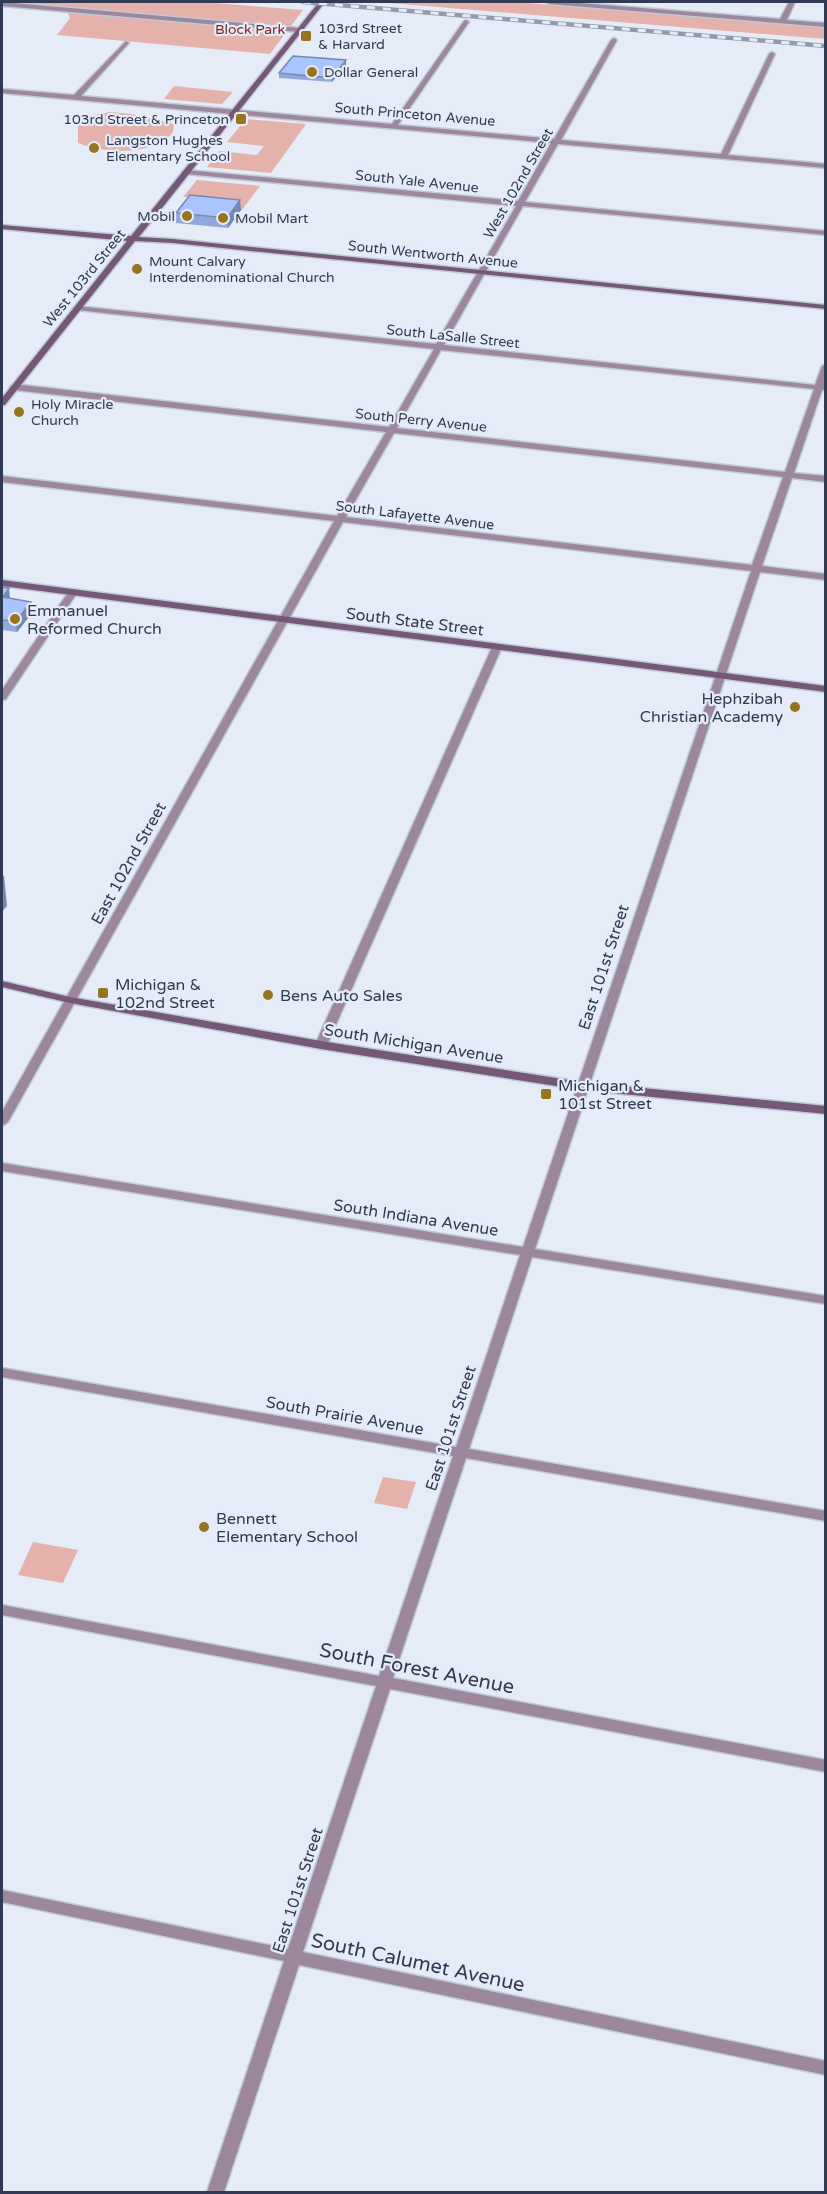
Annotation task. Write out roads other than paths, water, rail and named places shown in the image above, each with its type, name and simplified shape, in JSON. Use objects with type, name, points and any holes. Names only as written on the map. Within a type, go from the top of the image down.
[{"type":"main road","name":"West 103rd Street","points":[[2,403],[322,2]]},
{"type":"main road","name":"South Wentworth Avenue","points":[[2,227],[825,307]]},
{"type":"main road","name":"South State Street","points":[[2,583],[825,688]]},
{"type":"main road","name":"South Michigan Avenue","points":[[2,984],[70,1000],[321,1045],[582,1086],[825,1110]]},
{"type":"street","points":[[549,2],[635,5],[825,25]]},
{"type":"street","points":[[783,21],[792,2]]},
{"type":"street","points":[[3,3],[299,30]]},
{"type":"street","points":[[394,126],[466,22]]},
{"type":"street","name":"West 102nd Street","points":[[283,619],[440,348],[614,40]]},
{"type":"street","points":[[76,98],[126,43]]},
{"type":"street","points":[[723,157],[772,54]]},
{"type":"street","name":"South Princeton Avenue","points":[[2,91],[825,166]]},
{"type":"street","name":"South Yale Avenue","points":[[186,172],[825,233]]},
{"type":"street","name":"South LaSalle Street","points":[[77,308],[822,388]]},
{"type":"street","name":"East 101st Street","points":[[215,2193],[719,675],[788,475],[822,388],[825,366]]},
{"type":"street","name":"South Perry Avenue","points":[[14,387],[825,479]]},
{"type":"street","name":"South Lafayette Avenue","points":[[2,479],[825,578]]},
{"type":"street","points":[[2,697],[72,592]]},
{"type":"street","name":"East 102nd Street","points":[[2,1122],[283,619]]},
{"type":"street","points":[[321,1045],[497,647]]},
{"type":"street","name":"South Indiana Avenue","points":[[2,1167],[825,1300]]},
{"type":"street","name":"South Prairie Avenue","points":[[2,1371],[825,1516]]},
{"type":"street","name":"South Forest Avenue","points":[[2,1611],[825,1766]]},
{"type":"street","name":"South Calumet Avenue","points":[[2,1896],[825,2068]]},
{"type":"railway","points":[[303,2],[826,46]]},
{"type":"place","name":"103rd Street & Harvard","points":[[306,36]]},
{"type":"place","name":"Dollar General","points":[[312,72]]},
{"type":"place","name":"103rd Street & Princeton","points":[[241,119]]},
{"type":"place","name":"Langston Hughes Elementary School","points":[[94,148]]},
{"type":"place","name":"Mobil","points":[[187,216]]},
{"type":"place","name":"Mobil Mart","points":[[223,218]]},
{"type":"place","name":"Mount Calvary Interdenominational Church","points":[[137,269]]},
{"type":"place","name":"Holy Miracle Church","points":[[19,412]]},
{"type":"place","name":"Emmanuel Reformed Church","points":[[15,619]]},
{"type":"place","name":"Hephzibah Christian Academy","points":[[795,707]]},
{"type":"place","name":"Michigan & 102nd Street","points":[[103,993]]},
{"type":"place","name":"Bens Auto Sales","points":[[268,995]]},
{"type":"place","name":"Michigan & 101st Street","points":[[546,1094]]},
{"type":"place","name":"Bennett Elementary School","points":[[204,1527]]},
{"type":"park label","name":"Block Park","points":[[250,29]]}]
